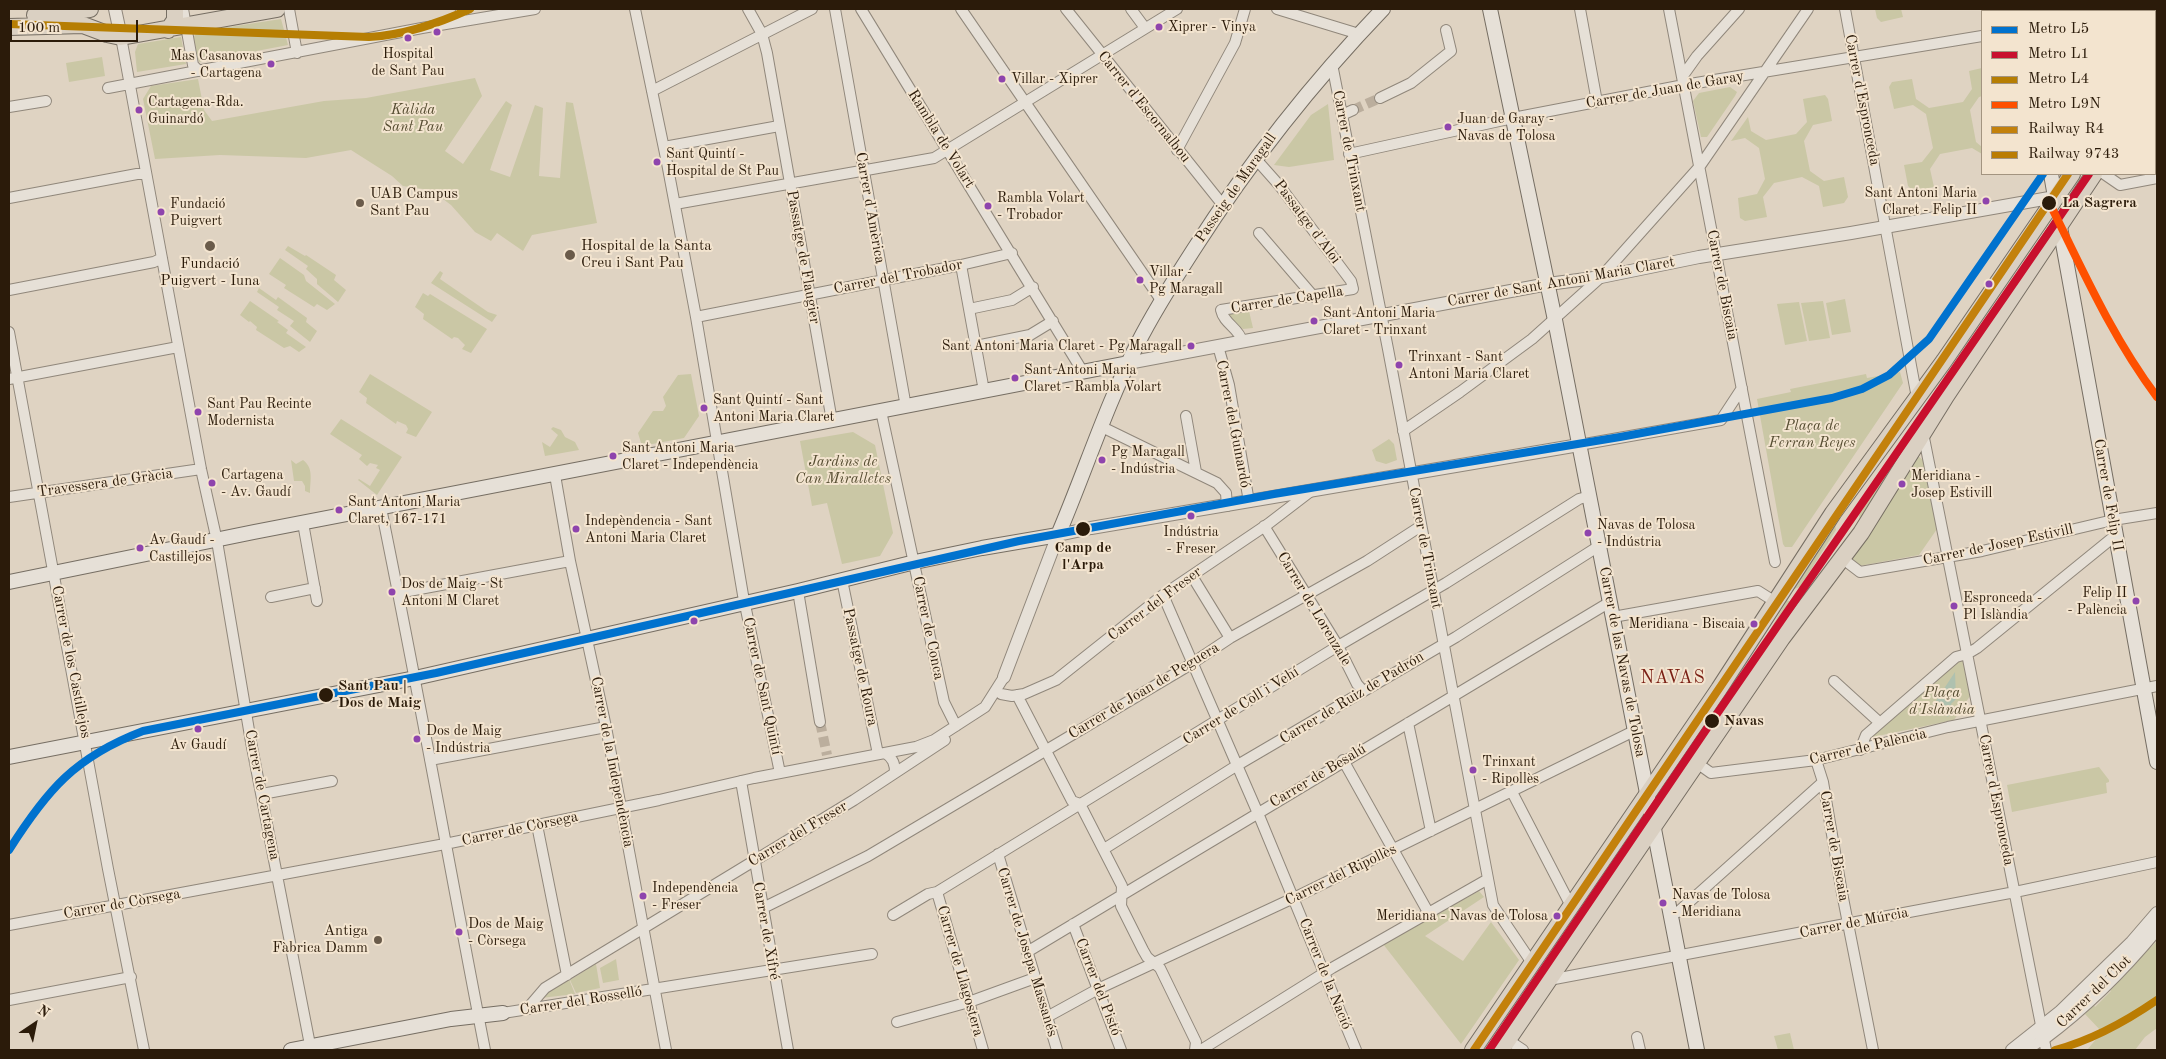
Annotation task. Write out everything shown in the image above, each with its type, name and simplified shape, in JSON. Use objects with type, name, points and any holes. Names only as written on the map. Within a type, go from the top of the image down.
[{"type":"main road","points":[[9,16],[90,9]]},
{"type":"main road","points":[[168,30],[174,20],[175,9]]},
{"type":"main road","points":[[9,27],[83,24],[107,34],[121,37],[277,9]]},
{"type":"main road","name":"Passeig de Maragall","points":[[1058,535],[1128,363],[1161,300],[1222,204],[1255,158],[1332,64],[1382,9]]},
{"type":"main road","name":"Carrer de las Navas de Tolosa","points":[[1490,9],[1548,284],[1634,731],[1698,1050]]},
{"type":"main road","points":[[2051,175],[2060,227]]},
{"type":"main road","points":[[1473,1050],[1648,795],[1833,513],[1954,347],[2071,175]]},
{"type":"main road","points":[[1505,1045],[1782,638],[1861,533],[1971,358],[2093,175]]},
{"type":"main road","name":"Carrer de Felip II","points":[[2060,227],[2113,520],[2151,687],[2157,762]]},
{"type":"main road","name":"Carrer de Sant Antoni Maria Claret","points":[[9,582],[1128,363]]},
{"type":"main road","points":[[1917,398],[1923,432]]},
{"type":"main road","points":[[9,757],[415,678],[798,591],[915,562],[1058,535]]},
{"type":"main road","points":[[1532,963],[1550,980]]},
{"type":"main road","name":"Carrer del Rosselló","points":[[291,1050],[503,1013]]},
{"type":"street","name":"Carrer de Cartagena","points":[[115,9],[201,469],[218,541],[246,711],[311,1048]]},
{"type":"street","points":[[183,9],[193,65],[199,71]]},
{"type":"street","points":[[289,9],[296,52]]},
{"type":"street","points":[[460,9],[460,22]]},
{"type":"street","points":[[108,88],[535,9]]},
{"type":"street","name":"Carrer de Sant Quintí","points":[[634,9],[675,204],[745,602],[780,772]]},
{"type":"street","name":"Passatge de Flaugier","points":[[748,9],[762,34],[832,421]]},
{"type":"street","points":[[652,91],[812,9]]},
{"type":"street","name":"Carrer d'Amèrica","points":[[834,9],[906,406]]},
{"type":"street","name":"Rambla de Volart","points":[[861,9],[934,130],[1033,287],[1083,372]]},
{"type":"street","points":[[961,9],[1161,300]]},
{"type":"street","name":"Carrer d'Escornalbou","points":[[1066,9],[1222,204]]},
{"type":"street","points":[[1131,9],[1145,28]]},
{"type":"street","points":[[675,204],[929,160],[1026,103],[1177,9]]},
{"type":"street","points":[[1177,150],[1235,43],[1245,9]]},
{"type":"street","points":[[1277,9],[1359,34]]},
{"type":"street","points":[[1580,9],[1597,102]]},
{"type":"street","name":"Carrer de Biscaia","points":[[1669,9],[1774,562]]},
{"type":"street","points":[[1683,81],[1697,56],[1739,9]]},
{"type":"street","points":[[1403,431],[1460,392],[1555,320],[1601,277],[1700,166],[1808,9]]},
{"type":"street","name":"Carrer d'Espronceda","points":[[1845,9],[1917,398]]},
{"type":"street","points":[[1380,98],[1411,83],[1451,51],[1446,30]]},
{"type":"street","name":"Carrer de Juan de Garay","points":[[1349,154],[1513,118],[1597,102],[1683,81],[1765,72],[1981,36]]},
{"type":"street","name":"Carrer de Trinxant","points":[[1332,64],[1382,315],[1493,905],[1532,963]]},
{"type":"street","points":[[9,107],[46,101]]},
{"type":"street","points":[[1342,115],[1353,110]]},
{"type":"street","points":[[664,147],[779,126]]},
{"type":"street","name":"Passatge d'Aloi","points":[[1255,158],[1279,185],[1351,280],[1353,289]]},
{"type":"street","points":[[9,198],[137,174],[146,174]]},
{"type":"street","points":[[2105,175],[2120,185],[2157,178]]},
{"type":"street","name":"Carrer de Sant Antoni Maria Claret","points":[[1128,363],[1548,284],[1601,277],[1699,257],[1717,256],[2055,197]]},
{"type":"street","points":[[1259,233],[1314,297]]},
{"type":"street","name":"Carrer del Trobador","points":[[696,317],[961,265],[1012,253]]},
{"type":"street","points":[[9,290],[154,262],[162,258]]},
{"type":"street","points":[[961,265],[984,391]]},
{"type":"street","points":[[969,309],[1012,300],[1033,287]]},
{"type":"street","name":"Carrer de Capella","points":[[1242,341],[1240,334],[1223,318],[1221,310],[1314,297],[1353,289]]},
{"type":"street","points":[[976,346],[1030,335],[1053,321]]},
{"type":"street","name":"Carrer de los Castillejos","points":[[9,332],[13,378],[39,493],[144,1050]]},
{"type":"street","name":"Carrer del Guinardó","points":[[1218,346],[1229,385],[1248,502]]},
{"type":"street","points":[[13,378],[178,347]]},
{"type":"street","points":[[1954,347],[1955,352],[1966,359],[1971,358]]},
{"type":"street","points":[[1058,535],[1314,489],[1721,420],[1742,388]]},
{"type":"street","name":"Carrer de Conca","points":[[881,411],[944,702],[956,726]]},
{"type":"street","points":[[1186,416],[1196,472]]},
{"type":"street","points":[[1102,427],[1196,472],[1222,487],[1227,506]]},
{"type":"street","name":"Carrer d'Espronceda","points":[[1923,432],[2043,1038]]},
{"type":"street","name":"Travessera de Gràcia","points":[[9,497],[201,469]]},
{"type":"street","name":"Carrer de la Independència","points":[[555,475],[570,561],[606,727],[666,1050]]},
{"type":"street","name":"Carrer del Freser","points":[[527,1009],[545,988],[643,930],[986,716],[1001,694],[1019,700],[1056,680],[1163,595],[1264,526],[1314,489]]},
{"type":"street","name":"Carrer de Coll i Vehí","points":[[893,914],[928,894],[937,892],[1338,646],[1433,591],[1580,499],[1590,496]]},
{"type":"street","points":[[381,508],[485,1050]]},
{"type":"street","name":"Carrer de Josep Estivill","points":[[1843,559],[1860,572],[1982,551],[2113,520],[2157,513]]},
{"type":"street","points":[[303,523],[317,601]]},
{"type":"street","name":"Carrer de Lorenzale","points":[[1264,526],[1338,646],[1357,684],[1363,691]]},
{"type":"street","name":"Carrer de Joan de Peguera","points":[[763,908],[868,856],[1046,751],[1230,638],[1367,561],[1421,526]]},
{"type":"street","name":"Passeig de Maragall","points":[[1001,694],[1004,677],[1058,535]]},
{"type":"street","points":[[1860,750],[1866,735],[1879,722],[1956,657],[1967,654],[2116,535]]},
{"type":"street","name":"Carrer de Ruiz de Padrón","points":[[1104,849],[1236,766],[1444,644],[1599,546]]},
{"type":"street","points":[[398,593],[570,561]]},
{"type":"street","points":[[1192,576],[1230,638]]},
{"type":"street","name":"Passatge de Roura","points":[[842,580],[882,753],[891,756],[895,764],[895,774]]},
{"type":"street","points":[[271,597],[315,588]]},
{"type":"street","points":[[798,591],[820,722]]},
{"type":"street","points":[[1613,617],[1758,591],[1774,601]]},
{"type":"street","name":"Carrer de la Nació","points":[[1163,595],[1218,720],[1236,766],[1258,812],[1356,1050]]},
{"type":"street","name":"Carrer de Besalú","points":[[1027,952],[1343,760],[1610,602]]},
{"type":"street","name":"Carrer de Còrsega","points":[[9,925],[537,826],[741,781],[828,759],[882,753],[928,743],[985,707],[1004,677]]},
{"type":"street","points":[[1834,681],[1879,722]]},
{"type":"street","name":"Carrer de Palència","points":[[1697,763],[1711,773],[1816,760],[1948,727],[2151,687]]},
{"type":"street","points":[[1019,700],[1072,801],[1080,804],[1104,849],[1122,886],[1120,896],[1122,906],[1147,957],[1160,968],[1196,1042],[1195,1050]]},
{"type":"street","points":[[1408,722],[1431,831]]},
{"type":"street","points":[[430,760],[606,727]]},
{"type":"street","name":"Carrer del Ripollès","points":[[1047,1017],[1098,989],[1394,850],[1634,731]]},
{"type":"street","points":[[1343,760],[1428,912]]},
{"type":"street","name":"Carrer de Biscaia","points":[[1816,760],[1822,782],[1873,1050]]},
{"type":"street","points":[[262,794],[332,781]]},
{"type":"street","name":"Carrer de Xifré","points":[[741,781],[788,1050]]},
{"type":"street","points":[[1678,912],[1822,782]]},
{"type":"street","points":[[1512,792],[1572,906]]},
{"type":"street","points":[[537,826],[567,975]]},
{"type":"street","name":"Carrer de Josepa Massanés","points":[[998,854],[1057,1050]]},
{"type":"street","name":"Carrer de Múrcia","points":[[1550,980],[2014,892],[2157,862]]},
{"type":"street","points":[[1201,1050],[1332,968],[1488,879]]},
{"type":"street","name":"Carrer de Llagostera","points":[[937,892],[983,1050]]},
{"type":"street","name":"Carrer del Clot","points":[[2043,1038],[2060,1012],[2113,961],[2157,913]]},
{"type":"street","name":"Carrer del Pistó","points":[[1073,924],[1121,1050]]},
{"type":"street","name":"Carrer del Clot","points":[[2027,1050],[2064,1023],[2118,971],[2157,929]]},
{"type":"street","name":"Carrer del Rosselló","points":[[503,1013],[872,954]]},
{"type":"street","points":[[9,1000],[131,977]]},
{"type":"street","points":[[897,1022],[968,1002],[1035,978]]},
{"type":"street","points":[[1637,1037],[1640,1050]]},
{"type":"street","points":[[2012,1050],[2043,1038]]},
{"type":"street","points":[[1505,1045],[1523,1050]]},
{"type":"green space","points":[[1875,9],[1901,9],[1903,17],[1881,22],[1877,18]]},
{"type":"green space","points":[[281,19],[288,45],[199,62],[193,38],[197,32]]},
{"type":"green space","points":[[181,37],[186,64],[137,72],[135,52],[138,44]]},
{"type":"green space","points":[[102,57],[105,76],[69,82],[66,63]]},
{"type":"green space","points":[[1981,68],[1981,96],[1970,110],[1976,142],[1981,146],[1981,153],[1972,148],[1940,154],[1930,169],[1934,187],[1913,191],[1908,186],[1904,165],[1922,162],[1933,148],[1926,114],[1913,105],[1894,109],[1889,87],[1892,82],[1912,79],[1916,99],[1929,108],[1963,102],[1972,89],[1969,71]]},
{"type":"green space","name":"Kàlida Sant Pau","points":[[475,78],[482,96],[445,151],[463,164],[506,101],[512,105],[490,170],[510,177],[535,105],[543,108],[539,176],[560,178],[566,102],[573,103],[597,223],[532,235],[523,251],[497,233],[491,241],[475,232],[451,205],[439,196],[423,189],[403,186],[392,176],[351,150],[306,158],[220,155],[155,159],[143,99],[151,86],[198,79],[204,110],[212,121],[324,101],[366,98]]},
{"type":"green space","points":[[1730,87],[1737,92],[1735,96],[1707,137],[1701,137],[1693,101],[1699,93]]},
{"type":"green space","points":[[1825,95],[1828,99],[1832,121],[1813,125],[1804,141],[1810,171],[1824,181],[1844,177],[1848,197],[1844,203],[1823,207],[1819,186],[1802,177],[1774,183],[1763,197],[1767,217],[1745,221],[1740,218],[1738,198],[1757,194],[1765,179],[1759,148],[1745,138],[1731,141],[1748,117],[1751,131],[1766,140],[1796,134],[1807,122],[1803,99]]},
{"type":"green space","points":[[1328,104],[1334,160],[1289,167],[1274,165],[1311,115]]},
{"type":"green space","points":[[288,246],[306,255],[336,275],[334,280],[346,290],[338,302],[317,284],[317,279],[306,269],[308,266],[285,250]]},
{"type":"green space","points":[[280,258],[304,275],[306,281],[335,304],[327,310],[317,304],[314,307],[284,288],[286,285],[269,274]]},
{"type":"green space","points":[[440,271],[443,273],[440,279],[488,312],[497,315],[492,322],[431,283]]},
{"type":"green space","points":[[259,288],[276,300],[278,297],[307,318],[306,322],[317,331],[310,342],[290,326],[294,321],[277,310],[279,307],[257,292]]},
{"type":"green space","points":[[423,293],[428,296],[430,294],[487,329],[471,353],[462,349],[465,345],[458,338],[454,337],[452,339],[423,319],[424,314],[415,307]]},
{"type":"green space","points":[[1845,299],[1851,332],[1832,335],[1826,303]]},
{"type":"green space","points":[[250,301],[279,321],[277,322],[288,330],[286,333],[306,347],[299,352],[290,346],[284,348],[256,330],[257,327],[240,315]]},
{"type":"green space","points":[[1823,301],[1830,338],[1809,341],[1801,303]]},
{"type":"green space","points":[[1799,302],[1807,341],[1785,345],[1777,304]]},
{"type":"green space","points":[[1249,311],[1253,328],[1243,329],[1225,317],[1225,313]]},
{"type":"green space","name":"Plaça de Ferran Reyes","points":[[1900,372],[1903,383],[1792,547],[1785,547],[1757,399],[1791,392],[1790,389],[1866,374],[1867,378]]},
{"type":"green space","points":[[370,374],[432,412],[416,437],[406,433],[408,429],[406,425],[397,421],[396,424],[366,403],[367,398],[359,392]]},
{"type":"green space","points":[[691,374],[699,416],[684,438],[642,446],[638,433],[653,411],[663,411],[666,406],[663,397],[678,375]]},
{"type":"green space","points":[[341,419],[402,457],[377,495],[358,480],[370,486],[380,470],[376,468],[378,465],[370,463],[367,466],[359,459],[362,455],[330,434]]},
{"type":"green space","points":[[553,427],[561,430],[565,437],[575,442],[579,450],[545,456],[542,442],[550,447],[558,435],[551,429]]},
{"type":"green space","name":"Jardins de Can Miralletes","points":[[853,432],[875,445],[893,533],[880,556],[842,564],[827,503],[812,506],[800,441]]},
{"type":"green space","points":[[1389,439],[1394,444],[1397,460],[1386,464],[1376,461],[1372,450]]},
{"type":"green space","points":[[1899,454],[1860,520],[1859,515],[1874,487],[1895,455]]},
{"type":"green space","points":[[1918,456],[1923,460],[1937,529],[1919,555],[1859,566],[1851,560]]},
{"type":"green space","points":[[291,460],[296,464],[303,460],[309,467],[311,475],[310,493],[305,491],[302,481],[294,481]]},
{"type":"green space","points":[[1835,525],[1836,530],[1800,587],[1794,589]]},
{"type":"green space","points":[[1787,600],[1796,605],[1764,647],[1760,648]]},
{"type":"green space","name":"Plaça d'Islàndia","points":[[1962,657],[1970,696],[1954,720],[1868,738]]},
{"type":"green space","points":[[2099,767],[2109,780],[2106,783],[2107,793],[2012,812],[2007,785]]},
{"type":"green space","points":[[1479,891],[1484,897],[1425,936],[1463,961],[1491,922],[1519,960],[1461,1044],[1383,944]]},
{"type":"green space","points":[[2157,941],[2157,1028],[2145,1037],[2135,1050],[2087,1050],[2102,1032],[2085,1014],[2111,991],[2109,989]]},
{"type":"green space","points":[[616,959],[619,980],[603,983],[600,968]]},
{"type":"green space","points":[[596,964],[600,988],[576,993],[570,980]]},
{"type":"green space","points":[[569,979],[575,994],[541,998],[541,996]]},
{"type":"green space","points":[[1790,1033],[1794,1050],[1778,1050],[1774,1036]]},
{"type":"shaded area","points":[[1955,672],[1956,699],[1951,704],[1953,709],[1948,717],[1932,707]]},
{"type":"tunnel","points":[[1353,110],[1380,98]]},
{"type":"tunnel","points":[[820,722],[827,755]]},
{"type":"metro line","name":"L4","points":[[9,24],[369,37],[421,28],[470,9]]},
{"type":"metro line","name":"L5","points":[[9,850],[36,810],[65,778],[99,752],[143,731],[436,673],[1019,541],[1274,494],[1620,437],[1832,398],[1862,389],[1889,375],[1929,339],[2042,175]]},
{"type":"metro line","name":"L1","points":[[1489,1050],[1712,721],[2088,175]]},
{"type":"metro line","name":"L9N","points":[[2049,202],[2112,327],[2157,397]]},
{"type":"rail line","name":"R4","points":[[1474,1050],[2067,175]]},
{"type":"rail line","name":"9743","points":[[2055,1050],[2108,1030],[2157,1000]]},
{"type":"place","name":"Xiprer - Vinya","points":[[1159,27]]},
{"type":"place","name":"Hospital de Sant Pau","points":[[408,38]]},
{"type":"place","name":"Mas Casanovas - Cartagena","points":[[271,64]]},
{"type":"place","name":"Villar - Xiprer","points":[[1002,79]]},
{"type":"place","name":"Cartagena-Rda. Guinardó","points":[[139,110]]},
{"type":"place","name":"Juan de Garay - Navas de Tolosa","points":[[1448,127]]},
{"type":"place","name":"Sant Quintí - Hospital de St Pau","points":[[657,162]]},
{"type":"place","name":"Sant Antoni Maria Claret - Felip II","points":[[1986,201]]},
{"type":"place","name":"UAB Campus Sant Pau","points":[[360,203]]},
{"type":"place","name":"La Sagrera","points":[[2049,203]]},
{"type":"place","name":"Rambla Volart - Trobador","points":[[988,206]]},
{"type":"place","name":"Fundació Puigvert","points":[[161,212]]},
{"type":"place","name":"Fundació Puigvert - Iuna","points":[[210,246]]},
{"type":"place","name":"Hospital de la Santa Creu i Sant Pau","points":[[570,255]]},
{"type":"place","name":"Villar - Pg Maragall","points":[[1140,280]]},
{"type":"place","name":"Sant Antoni Maria Claret - Trinxant","points":[[1314,321]]},
{"type":"place","name":"Sant Antoni Maria Claret - Pg Maragall","points":[[1191,346]]},
{"type":"place","name":"Trinxant - Sant Antoni Maria Claret","points":[[1399,365]]},
{"type":"place","name":"Sant Antoni Maria Claret - Rambla Volart","points":[[1015,378]]},
{"type":"place","name":"Sant Quintí - Sant Antoni Maria Claret","points":[[704,408]]},
{"type":"place","name":"Sant Pau Recinte Modernista","points":[[198,412]]},
{"type":"place","name":"Sant Antoni Maria Claret - Independència","points":[[613,456]]},
{"type":"place","name":"Pg Maragall - Indústria","points":[[1102,460]]},
{"type":"place","name":"Cartagena - Av. Gaudí","points":[[212,483]]},
{"type":"place","name":"Meridiana - Josep Estivill","points":[[1902,484]]},
{"type":"place","name":"Sant Antoni Maria Claret, 167-171","points":[[339,510]]},
{"type":"place","name":"Indústria - Freser","points":[[1191,516]]},
{"type":"place","name":"Indepèndencia - Sant Antoni Maria Claret","points":[[576,529]]},
{"type":"place","name":"Camp de l'Arpa","points":[[1083,529]]},
{"type":"place","name":"Navas de Tolosa - Indústria","points":[[1588,533]]},
{"type":"place","name":"Av Gaudí - Castillejos","points":[[140,548]]},
{"type":"place","name":"Dos de Maig - St Antoni M Claret","points":[[392,592]]},
{"type":"place","name":"Felip II - Palència","points":[[2136,601]]},
{"type":"place","name":"Espronceda - Pl Islàndia","points":[[1954,606]]},
{"type":"place","name":"Meridiana - Biscaia","points":[[1754,624]]},
{"type":"place","name":"Sant Pau | Dos de Maig","points":[[326,695]]},
{"type":"place","name":"Navas","points":[[1712,721]]},
{"type":"place","name":"Av Gaudí","points":[[198,729]]},
{"type":"place","name":"Dos de Maig - Indústria","points":[[417,739]]},
{"type":"place","name":"Trinxant - Ripollès","points":[[1473,770]]},
{"type":"place","name":"Independència - Freser","points":[[643,896]]},
{"type":"place","name":"Navas de Tolosa - Meridiana","points":[[1663,903]]},
{"type":"place","name":"Meridiana - Navas de Tolosa","points":[[1557,916]]},
{"type":"place","name":"Dos de Maig - Còrsega","points":[[459,932]]},
{"type":"place","name":"Antiga Fàbrica Damm","points":[[378,940]]},
{"type":"district","name":"NAVAS","points":[[1673,678]]}]
